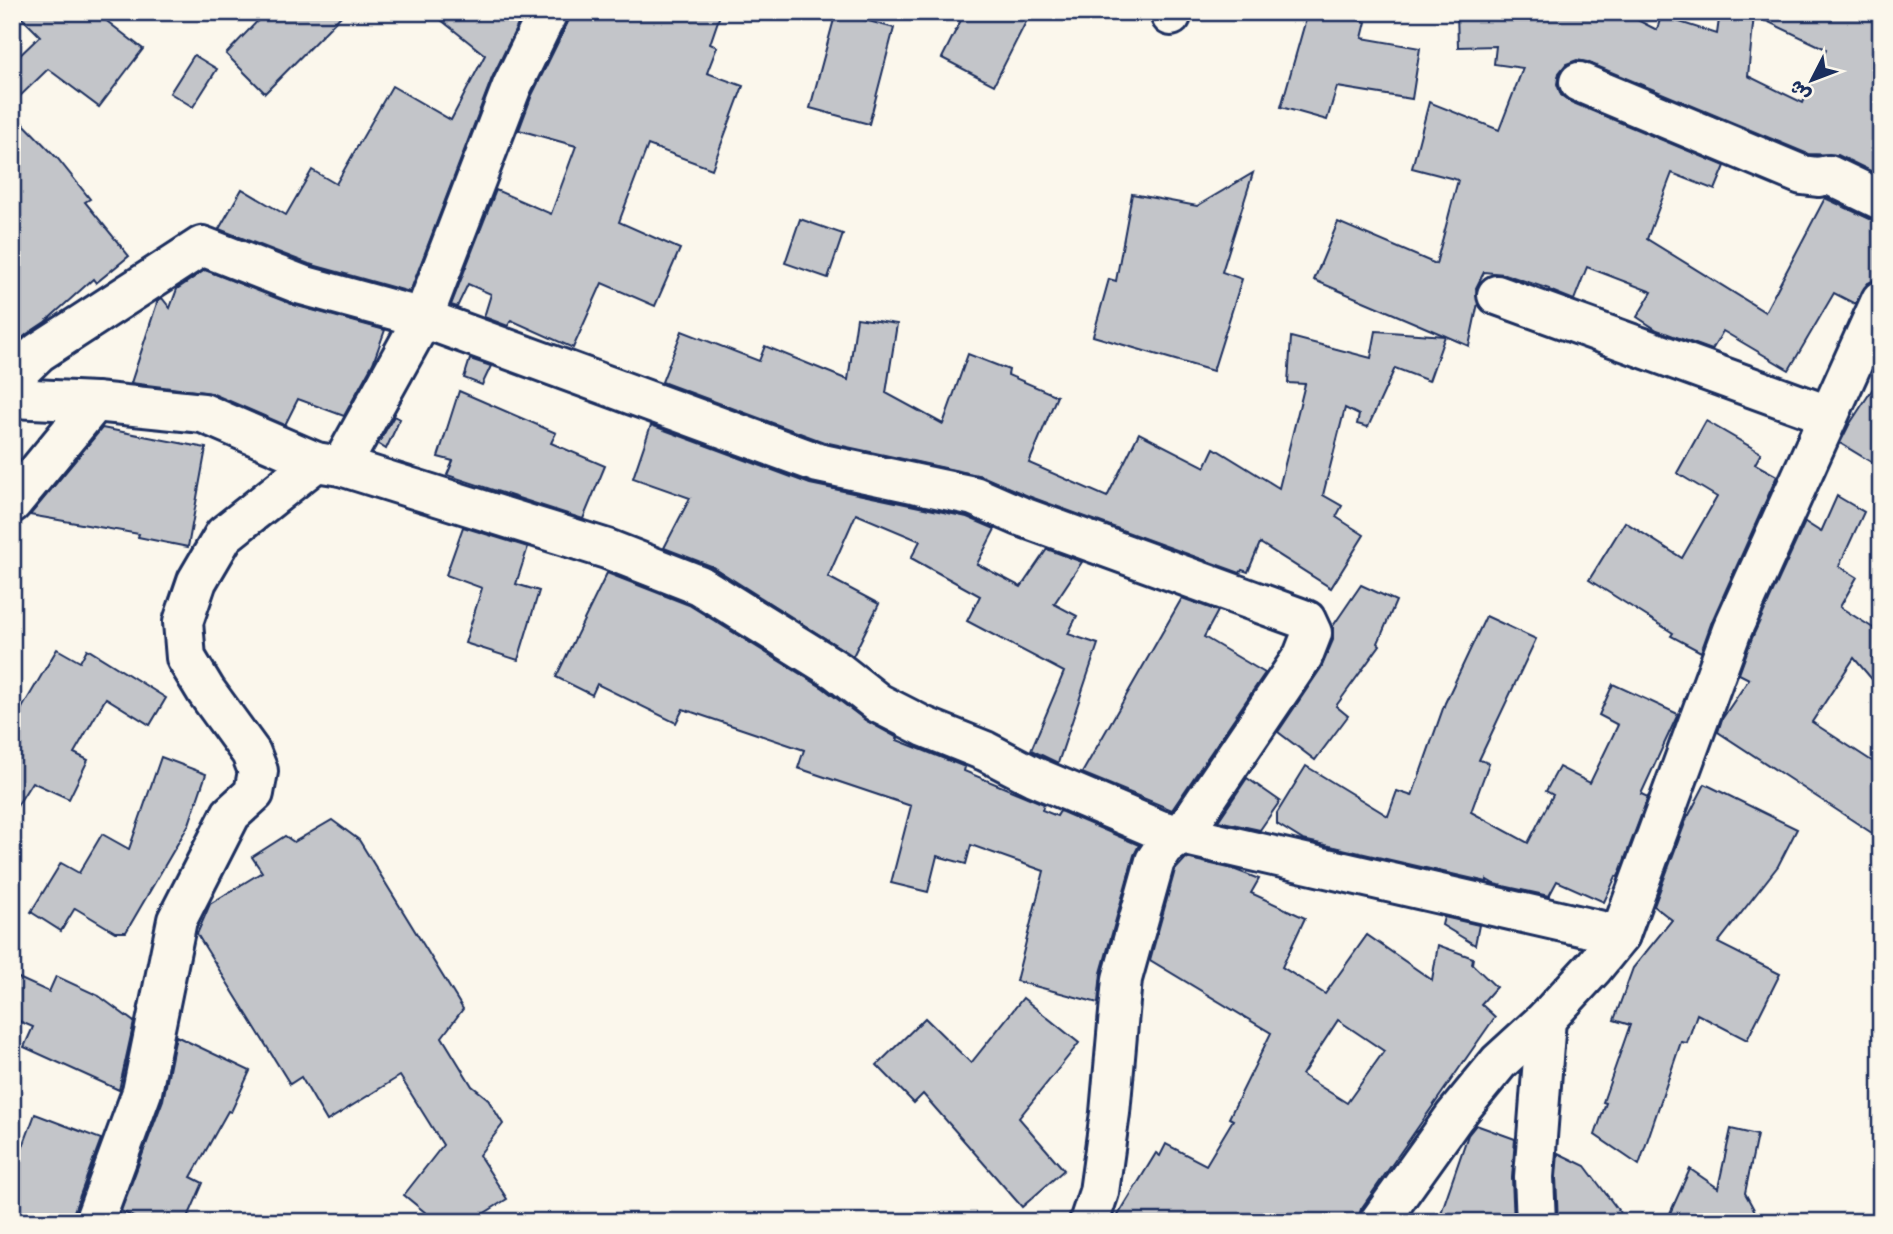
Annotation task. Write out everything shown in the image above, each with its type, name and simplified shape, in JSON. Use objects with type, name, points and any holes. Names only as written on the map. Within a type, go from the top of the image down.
[{"type":"street","points":[[94,1222],[142,1092],[177,920],[230,814],[254,793],[258,771],[251,753],[206,691],[186,658],[183,622],[197,581],[224,535],[328,464],[423,318],[512,86],[548,12]]},
{"type":"street","points":[[1578,82],[1802,176],[1829,175],[1881,200]]},
{"type":"street","points":[[12,378],[39,352],[202,246],[302,285],[423,318],[818,463],[974,496],[1020,516],[1306,620],[1312,633],[1303,656],[1182,835],[1165,846],[1155,861],[1122,979],[1110,1113],[1099,1192],[1089,1222]]},
{"type":"street","points":[[1497,295],[1828,415]]},
{"type":"street","points":[[1379,1222],[1454,1117],[1499,1062],[1546,1019],[1620,935],[1732,630],[1881,300]]},
{"type":"street","points":[[12,398],[95,402],[203,413],[328,464],[607,549],[699,585],[836,670],[878,704],[925,727],[985,751],[1033,776],[1160,830],[1620,935]]},
{"type":"street","points":[[12,503],[95,402]]},
{"type":"street","points":[[1536,1222],[1534,1177],[1546,1019]]},
{"type":"building","points":[[16,12],[95,12],[143,49],[99,107],[48,69],[12,104],[12,63],[40,36]]},
{"type":"building","points":[[266,12],[345,12],[265,93],[226,54]]},
{"type":"building","points":[[431,12],[524,12],[492,78],[410,292],[309,264],[219,229],[242,189],[286,215],[312,170],[336,184],[392,86],[451,120],[485,55]]},
{"type":"building","points":[[570,12],[721,12],[710,44],[717,47],[707,73],[743,86],[712,169],[648,145],[619,222],[680,249],[655,306],[602,283],[573,348],[511,320],[508,326],[484,317],[491,294],[468,284],[457,307],[451,305],[496,190],[551,214],[576,146],[519,130],[532,95],[568,22]]},
{"type":"building","points":[[836,12],[894,28],[869,124],[810,108]]},
{"type":"building","points":[[965,12],[1031,12],[994,85],[942,58]]},
{"type":"building","points":[[1308,12],[1333,12],[1366,22],[1362,38],[1420,48],[1412,99],[1337,87],[1327,120],[1281,107]]},
{"type":"building","points":[[1457,12],[1622,12],[1657,30],[1661,16],[1717,34],[1720,12],[1881,12],[1881,176],[1838,155],[1808,154],[1587,62],[1577,60],[1566,64],[1559,73],[1557,84],[1561,95],[1571,102],[1725,166],[1715,190],[1672,173],[1647,239],[1765,312],[1825,198],[1881,222],[1881,278],[1868,283],[1855,304],[1834,293],[1789,370],[1723,331],[1712,350],[1657,330],[1637,317],[1652,292],[1587,267],[1574,300],[1504,274],[1484,272],[1476,288],[1478,303],[1469,346],[1314,280],[1338,222],[1436,264],[1458,180],[1412,168],[1429,102],[1499,130],[1523,68],[1494,64],[1496,46],[1458,47]],"holes":[[[1754,15],[1826,49],[1803,103],[1748,76]]]},
{"type":"building","points":[[194,55],[217,69],[193,107],[170,93]]},
{"type":"building","points":[[12,112],[58,159],[90,199],[85,202],[129,256],[96,283],[93,279],[12,347]]},
{"type":"building","points":[[1253,173],[1222,272],[1242,279],[1213,371],[1093,336],[1109,279],[1116,281],[1132,194],[1197,206]]},
{"type":"building","points":[[800,219],[843,234],[828,278],[785,263]]},
{"type":"building","points":[[205,270],[294,305],[385,330],[373,363],[344,416],[298,399],[285,425],[211,393],[131,383],[158,300],[162,298],[170,308],[177,289]]},
{"type":"building","points":[[857,318],[897,324],[886,393],[943,424],[968,354],[1009,370],[1008,375],[1057,396],[1029,463],[1107,497],[1139,433],[1205,467],[1214,448],[1279,488],[1305,384],[1288,383],[1291,337],[1371,358],[1376,331],[1445,336],[1429,381],[1395,368],[1368,427],[1357,424],[1359,415],[1345,408],[1323,495],[1342,506],[1336,517],[1364,535],[1331,588],[1260,543],[1248,572],[1242,570],[1240,573],[1028,496],[982,476],[824,442],[662,382],[682,331],[759,361],[765,346],[848,380]]},
{"type":"building","points":[[470,359],[491,366],[482,385],[464,378]]},
{"type":"building","points":[[1881,376],[1881,468],[1840,443]]},
{"type":"building","points":[[459,391],[556,433],[551,443],[605,466],[583,519],[447,475],[453,461],[438,457]]},
{"type":"building","points":[[394,416],[400,419],[386,449],[378,444]]},
{"type":"building","points":[[1706,421],[1761,453],[1755,464],[1777,476],[1712,621],[1701,652],[1671,636],[1673,633],[1589,580],[1625,522],[1682,558],[1717,497],[1677,473]]},
{"type":"building","points":[[651,425],[810,484],[967,517],[995,529],[977,564],[1021,587],[1047,549],[1082,562],[1054,604],[1077,616],[1068,634],[1098,644],[1058,763],[1031,750],[1064,672],[967,621],[980,596],[911,558],[920,541],[856,514],[828,577],[879,604],[853,656],[711,566],[664,548],[690,498],[633,478]]},
{"type":"building","points":[[102,428],[206,448],[188,547],[138,537],[139,534],[30,515]]},
{"type":"building","points":[[1837,496],[1864,512],[1839,566],[1857,577],[1840,607],[1881,633],[1881,690],[1854,658],[1812,722],[1881,767],[1881,839],[1718,732],[1722,719],[1749,679],[1739,674],[1752,638],[1805,522],[1821,532]]},
{"type":"building","points":[[463,527],[528,547],[516,584],[539,591],[518,660],[465,643],[482,588],[446,575]]},
{"type":"building","points":[[607,573],[689,605],[823,688],[865,720],[898,738],[897,740],[965,767],[964,771],[1044,804],[1042,810],[1057,816],[1060,811],[1139,845],[1101,973],[1098,1003],[1016,981],[1044,871],[971,845],[966,864],[937,856],[928,892],[891,883],[911,806],[798,768],[804,750],[683,709],[676,723],[597,684],[592,695],[556,677]]},
{"type":"building","points":[[1361,585],[1396,601],[1378,643],[1380,645],[1336,706],[1348,716],[1315,760],[1278,732],[1321,668],[1333,640],[1333,626]]},
{"type":"building","points":[[1182,598],[1218,611],[1204,637],[1265,673],[1172,810],[1082,773]]},
{"type":"building","points":[[1486,616],[1536,639],[1479,760],[1489,763],[1471,812],[1528,843],[1553,795],[1546,791],[1559,767],[1590,783],[1618,725],[1599,715],[1613,684],[1678,714],[1641,794],[1648,797],[1618,877],[1616,876],[1604,902],[1557,881],[1549,896],[1303,840],[1277,824],[1277,813],[1306,766],[1388,816],[1397,791],[1412,796],[1445,703]]},
{"type":"building","points":[[57,649],[80,662],[87,649],[166,698],[150,725],[106,698],[74,753],[88,760],[69,799],[32,782],[12,814],[12,725]]},
{"type":"building","points":[[161,757],[206,774],[189,824],[126,932],[115,932],[75,908],[61,931],[31,912],[61,863],[79,873],[102,834],[129,849]]},
{"type":"building","points":[[1247,778],[1280,801],[1260,830],[1218,821]]},
{"type":"building","points":[[1705,784],[1797,829],[1778,866],[1718,943],[1780,974],[1747,1040],[1697,1014],[1687,1043],[1681,1042],[1639,1165],[1595,1135],[1606,1103],[1603,1102],[1630,1025],[1614,1020],[1633,968],[1672,920],[1654,906],[1688,815]]},
{"type":"building","points":[[332,820],[359,840],[463,1009],[442,1037],[472,1086],[487,1098],[503,1124],[479,1155],[507,1199],[470,1222],[437,1222],[404,1195],[443,1145],[400,1076],[327,1121],[301,1077],[290,1084],[197,934],[210,904],[262,872],[252,857],[285,836],[294,842]]},
{"type":"building","points":[[1186,858],[1233,869],[1259,879],[1251,893],[1305,918],[1282,967],[1325,994],[1367,935],[1432,980],[1438,945],[1473,958],[1472,964],[1496,987],[1481,1004],[1495,1017],[1361,1209],[1357,1222],[1114,1222],[1156,1153],[1160,1156],[1166,1144],[1206,1165],[1233,1120],[1229,1118],[1271,1033],[1150,960],[1175,870]],"holes":[[[1338,1020],[1384,1051],[1347,1103],[1302,1075]]]},
{"type":"building","points":[[1444,917],[1479,925],[1475,945],[1442,925]]},
{"type":"building","points":[[12,975],[49,992],[56,976],[99,996],[134,1022],[119,1090],[24,1047],[33,1027],[12,1018]]},
{"type":"building","points":[[1023,998],[1079,1043],[1019,1118],[1064,1170],[1022,1207],[923,1094],[914,1103],[877,1065],[925,1018],[971,1063]]},
{"type":"building","points":[[176,1036],[250,1071],[231,1112],[228,1111],[191,1177],[203,1183],[186,1222],[143,1222],[121,1211],[163,1100]]},
{"type":"building","points":[[35,1114],[101,1139],[70,1222],[12,1222],[12,1176]]},
{"type":"building","points":[[1476,1125],[1515,1139],[1512,1178],[1514,1222],[1438,1222],[1468,1135]]},
{"type":"building","points":[[1731,1129],[1757,1135],[1745,1193],[1757,1215],[1768,1222],[1666,1222],[1690,1169],[1718,1188]]},
{"type":"building","points":[[1558,1153],[1585,1166],[1627,1222],[1558,1222]]}]
